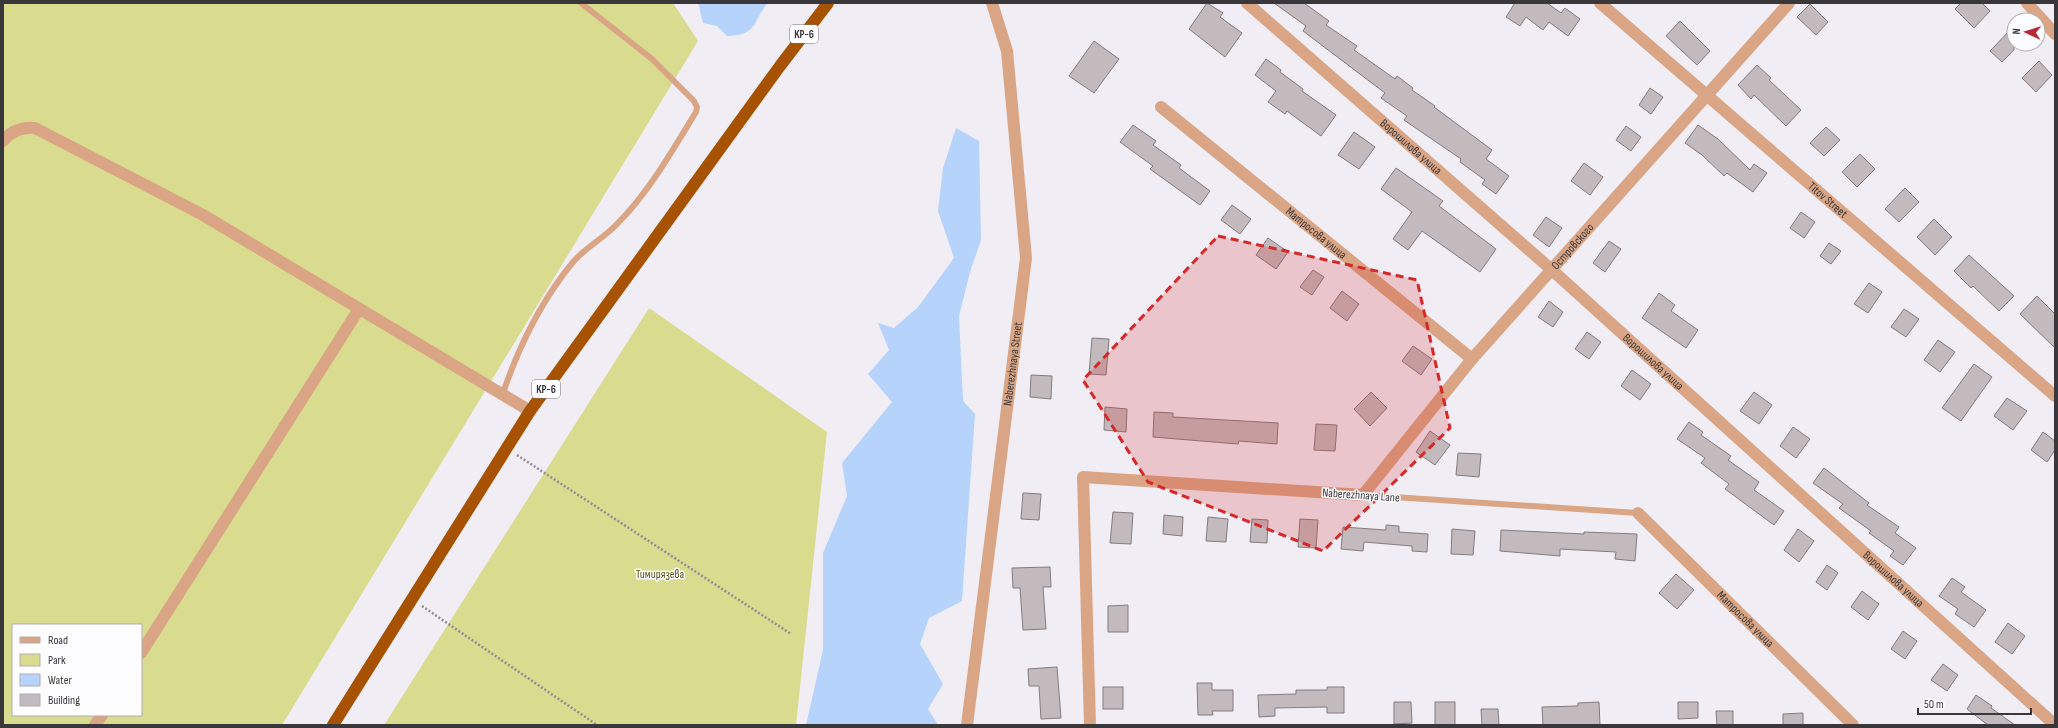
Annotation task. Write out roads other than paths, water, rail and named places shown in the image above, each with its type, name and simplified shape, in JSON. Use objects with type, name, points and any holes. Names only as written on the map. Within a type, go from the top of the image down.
[{"type":"highway","name":"KP-6","points":[[332,725],[530,411],[780,66],[828,3]]},
{"type":"street","name":"Naberezhnaya Street","points":[[967,725],[1026,258],[1007,51],[992,3]]},
{"type":"street","name":"Ворошилова улица","points":[[1248,3],[1552,270],[2055,725]]},
{"type":"street","name":"Titov Street","points":[[1600,3],[2055,396]]},
{"type":"street","name":"Островского","points":[[1363,495],[1472,359],[1789,3]]},
{"type":"street","points":[[2027,3],[2055,34]]},
{"type":"street","name":"Матросова улица","points":[[1161,107],[1472,359]]},
{"type":"street","points":[[3,141],[8,134],[26,127],[35,128],[203,215],[503,393],[530,411]]},
{"type":"street","points":[[142,651],[360,309]]},
{"type":"street","name":"Naberezhnaya Lane","points":[[1090,725],[1083,477],[1363,495]]},
{"type":"street","name":"Матросова улица","points":[[1638,513],[1853,725]]},
{"type":"street","points":[[95,725],[101,716]]},
{"type":"lane","points":[[503,393],[515,359],[537,313],[574,261],[617,224],[656,176],[696,112],[697,107],[694,101],[652,59],[581,3]]},
{"type":"lane","name":"Naberezhnaya Lane","points":[[1363,495],[1638,513]]},
{"type":"water","points":[[698,3],[768,3],[750,30],[745,33],[727,36],[717,26],[703,23]]},
{"type":"water","points":[[956,128],[979,141],[981,240],[970,272],[959,316],[963,401],[975,414],[962,601],[929,618],[920,644],[943,684],[928,709],[938,725],[806,725],[823,650],[823,553],[847,496],[842,463],[892,402],[868,374],[889,350],[878,323],[894,328],[918,307],[954,258],[938,211],[943,168]]},
{"type":"park label","name":"Тимирязева","points":[[660,574]]}]
